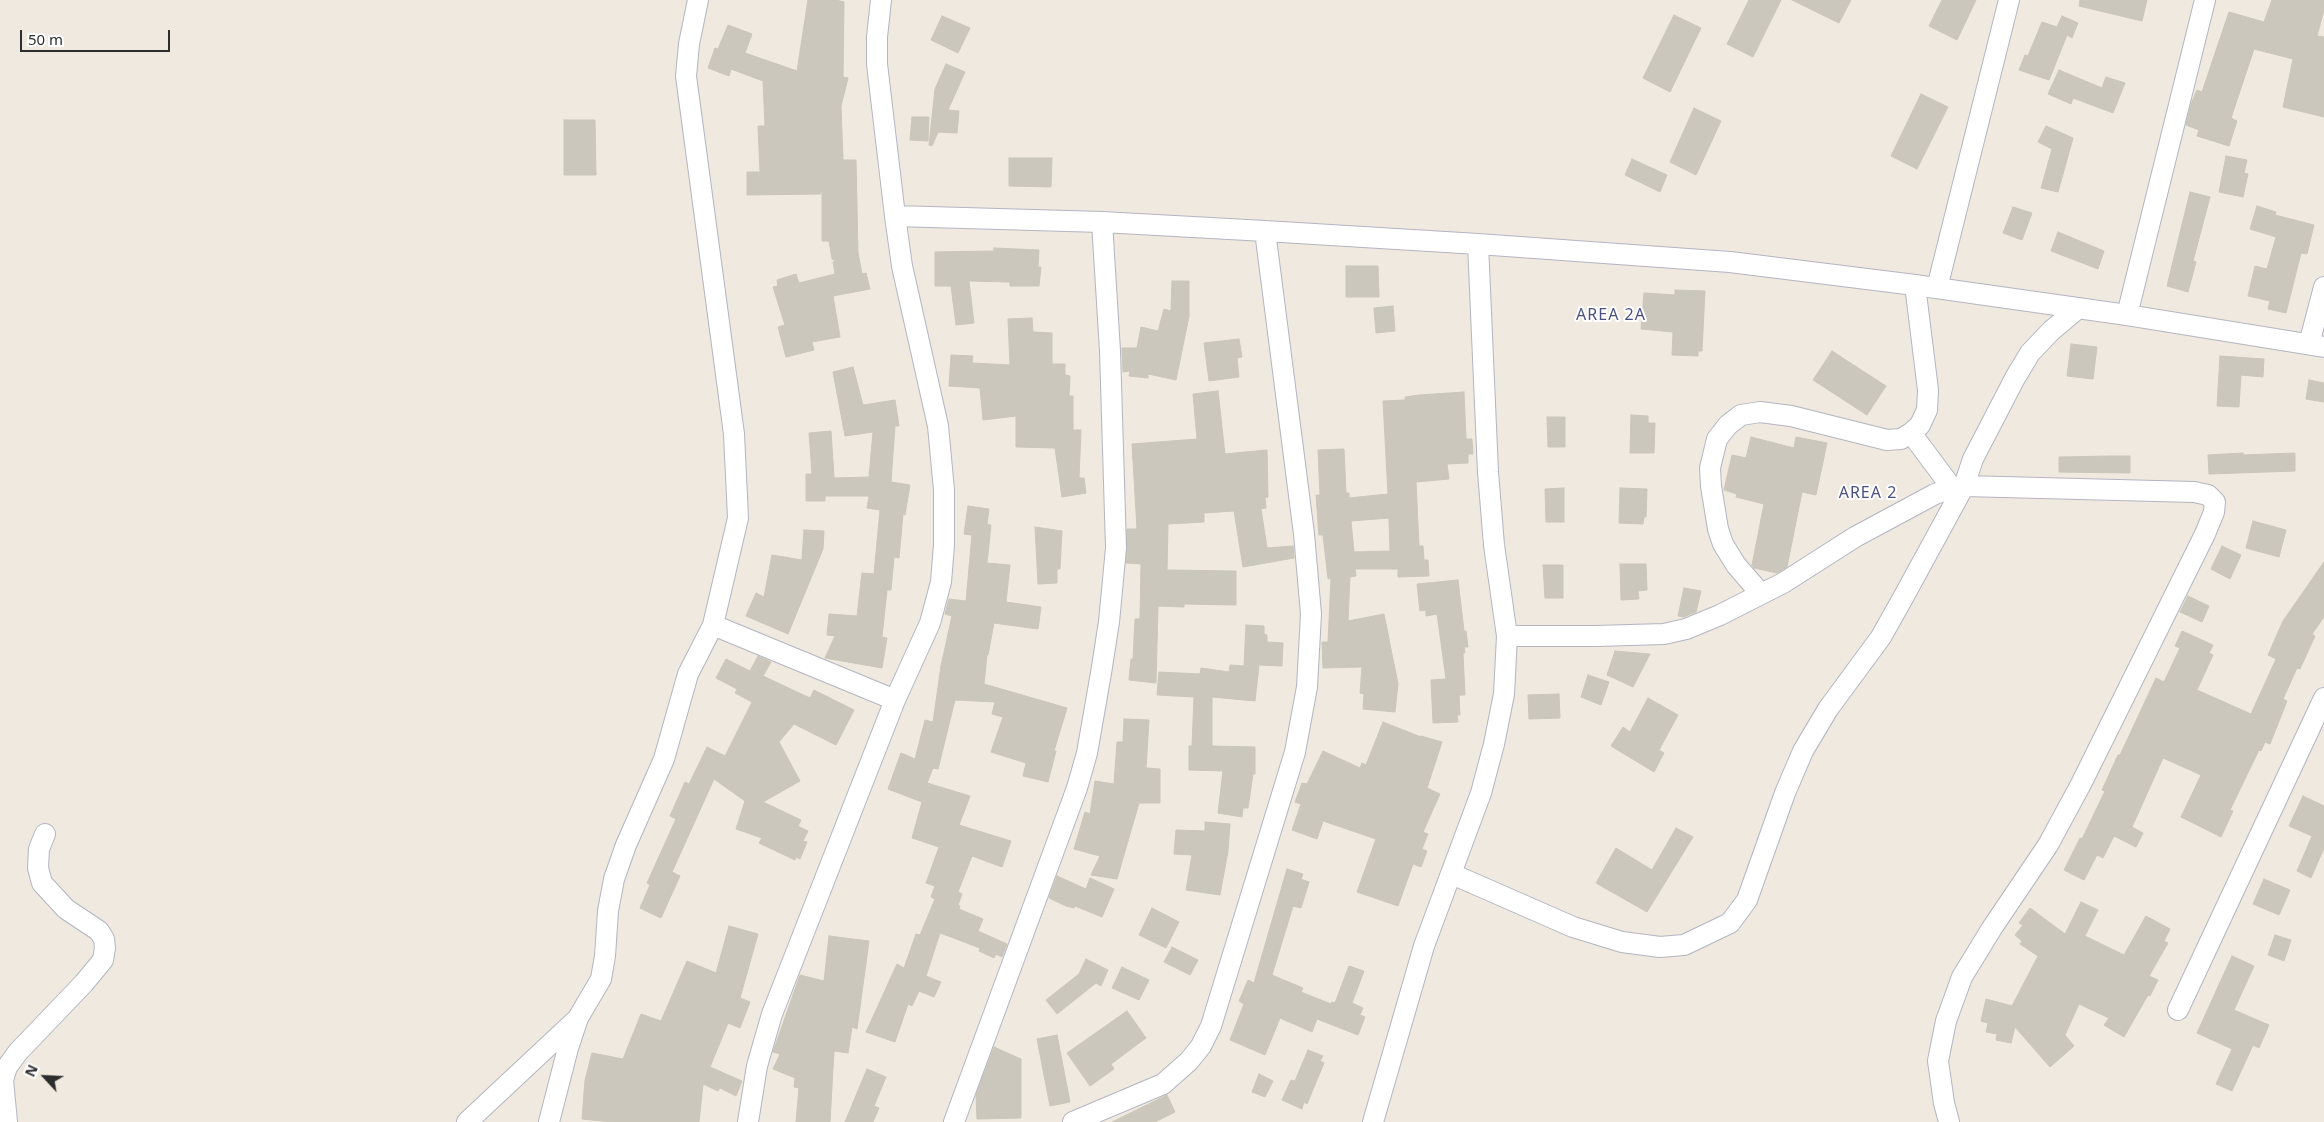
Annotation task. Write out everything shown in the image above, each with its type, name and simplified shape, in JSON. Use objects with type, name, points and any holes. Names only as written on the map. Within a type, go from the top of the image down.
[{"type":"street","points":[[549,1122],[568,1048],[578,1018],[601,979],[605,956],[608,911],[614,880],[626,845],[664,759],[688,674],[713,625],[738,518],[739,496],[734,434],[686,76],[689,44],[698,0]]},
{"type":"street","points":[[748,1122],[757,1066],[772,1014],[895,700],[930,623],[941,582],[944,544],[944,490],[938,426],[902,266],[895,216],[877,64],[877,37],[882,0]]},
{"type":"street","points":[[1936,288],[2009,0]]},
{"type":"street","points":[[2127,315],[2205,0]]},
{"type":"street","points":[[895,216],[1102,222],[1478,244],[1730,262],[1915,285],[2127,315],[2317,346],[2324,287]]},
{"type":"street","points":[[954,1122],[1077,788],[1086,753],[1101,673],[1109,622],[1116,548],[1110,351],[1102,222]]},
{"type":"street","points":[[1073,1122],[1162,1084],[1189,1061],[1201,1046],[1211,1026],[1295,752],[1307,687],[1312,614],[1304,534],[1265,231]]},
{"type":"street","points":[[1373,1122],[1424,946],[1482,792],[1504,694],[1507,636],[1494,545],[1488,472],[1478,244]]},
{"type":"street","points":[[1761,594],[1736,565],[1723,544],[1718,529],[1710,468],[1717,438],[1728,424],[1742,415],[1760,412],[1790,416],[1887,440],[1901,439],[1911,433],[1920,425],[1927,410],[1928,390],[1915,285]]},
{"type":"street","points":[[1452,874],[1573,927],[1622,942],[1660,947],[1684,945],[1730,923],[1747,900],[1785,793],[1803,751],[1828,709],[1881,637],[1974,459],[1989,426],[2025,362],[2051,331],[2077,309]]},
{"type":"street","points":[[1911,433],[1958,487]]},
{"type":"street","points":[[1507,636],[1664,634],[1686,629],[1720,615],[1783,583],[1855,537],[1935,494],[1958,487],[2194,492],[2208,495],[2215,502],[2214,512],[2205,534],[2081,784],[2048,845],[1992,928],[1962,977],[1946,1021],[1938,1062],[1949,1122]]},
{"type":"street","points":[[713,625],[895,700]]},
{"type":"street","points":[[2178,1010],[2324,698]]},
{"type":"street","points":[[7,1122],[3,1080],[8,1067],[18,1052],[84,983],[103,960],[106,948],[104,939],[99,932],[66,909],[42,883],[38,868],[38,849],[45,834]]},
{"type":"street","points":[[467,1122],[578,1018]]},
{"type":"building","points":[[808,0],[836,0],[844,2],[843,77],[848,78],[841,106],[843,160],[856,160],[858,253],[862,274],[866,273],[870,289],[833,296],[840,337],[812,342],[814,350],[786,357],[778,327],[785,325],[773,287],[778,286],[777,280],[796,274],[799,283],[835,274],[833,262],[836,261],[832,259],[829,241],[822,241],[822,190],[820,194],[747,195],[747,172],[760,172],[758,126],[765,126],[763,81],[731,69],[729,76],[708,68],[715,48],[718,49],[728,25],[752,34],[745,53],[797,71]]},
{"type":"building","points":[[1749,0],[1781,0],[1753,57],[1727,44]]},
{"type":"building","points":[[1792,0],[1851,0],[1839,23]]},
{"type":"building","points":[[1942,0],[1976,0],[1957,40],[1929,26]]},
{"type":"building","points":[[2080,0],[2147,0],[2142,21],[2079,6]]},
{"type":"building","points":[[2272,0],[2324,0],[2324,10],[2317,36],[2324,37],[2324,117],[2283,107],[2293,59],[2254,49],[2231,118],[2237,121],[2229,146],[2197,136],[2199,130],[2186,125],[2191,104],[2197,90],[2202,92],[2229,12],[2264,22]]},
{"type":"building","points":[[1674,15],[1701,28],[1670,92],[1643,78]]},
{"type":"building","points":[[942,16],[970,28],[958,53],[931,40]]},
{"type":"building","points":[[2062,16],[2078,23],[2072,38],[2067,35],[2049,80],[2019,70],[2025,55],[2028,56],[2042,22],[2057,27]]},
{"type":"building","points":[[946,64],[965,72],[948,110],[959,111],[957,133],[938,132],[932,146],[929,145],[935,89]]},
{"type":"building","points":[[2059,70],[2102,88],[2106,77],[2125,83],[2113,113],[2073,98],[2071,104],[2048,94]]},
{"type":"building","points":[[1921,94],[1948,107],[1917,169],[1891,156]]},
{"type":"building","points":[[1694,108],[1721,121],[1696,175],[1670,162]]},
{"type":"building","points":[[912,117],[929,117],[928,141],[910,140]]},
{"type":"building","points":[[564,120],[595,120],[596,175],[564,175]]},
{"type":"building","points":[[2046,126],[2073,138],[2058,192],[2041,188],[2052,149],[2038,142]]},
{"type":"building","points":[[2226,156],[2247,160],[2244,173],[2248,174],[2243,197],[2219,192]]},
{"type":"building","points":[[1009,158],[1052,158],[1051,187],[1009,186]]},
{"type":"building","points":[[1632,159],[1667,175],[1660,192],[1625,175]]},
{"type":"building","points":[[2190,192],[2210,197],[2193,261],[2196,262],[2188,292],[2167,286]]},
{"type":"building","points":[[2257,206],[2276,212],[2275,215],[2314,225],[2307,254],[2301,253],[2286,313],[2268,309],[2270,301],[2248,296],[2255,266],[2267,269],[2276,237],[2250,229]]},
{"type":"building","points":[[2013,207],[2032,213],[2022,240],[2003,233]]},
{"type":"building","points":[[2058,232],[2104,251],[2098,269],[2051,251]]},
{"type":"building","points":[[994,248],[1039,250],[1038,267],[1041,267],[1039,286],[1010,286],[1010,282],[969,281],[974,323],[956,325],[951,286],[935,286],[935,252],[994,251]]},
{"type":"building","points":[[1346,266],[1378,266],[1379,297],[1346,297]]},
{"type":"building","points":[[1172,281],[1189,281],[1189,316],[1176,380],[1148,374],[1148,378],[1129,376],[1130,371],[1123,372],[1122,348],[1137,348],[1141,327],[1158,331],[1164,309],[1171,311]]},
{"type":"building","points":[[1675,290],[1705,291],[1702,351],[1698,351],[1698,356],[1672,355],[1673,332],[1641,329],[1644,293],[1675,295]]},
{"type":"building","points":[[1393,306],[1395,331],[1376,333],[1374,308]]},
{"type":"building","points":[[1032,318],[1033,332],[1052,333],[1052,364],[1065,364],[1065,375],[1070,376],[1069,396],[1073,396],[1073,430],[1081,430],[1079,478],[1084,478],[1086,493],[1062,497],[1055,448],[1016,447],[1016,416],[983,420],[980,388],[949,386],[951,355],[973,356],[972,363],[1010,365],[1008,319]]},
{"type":"building","points":[[1239,339],[1242,357],[1237,358],[1239,377],[1209,381],[1204,343]]},
{"type":"building","points":[[2071,344],[2097,347],[2093,379],[2067,376]]},
{"type":"building","points":[[1832,351],[1886,386],[1867,415],[1813,380]]},
{"type":"building","points":[[2220,356],[2264,359],[2263,377],[2241,375],[2239,407],[2217,406]]},
{"type":"building","points":[[853,367],[863,405],[895,400],[899,426],[895,426],[891,482],[910,485],[905,515],[903,514],[899,558],[894,557],[891,590],[887,590],[882,637],[887,638],[882,668],[825,658],[835,636],[827,635],[829,614],[857,616],[862,573],[874,574],[880,510],[867,508],[869,496],[825,496],[825,501],[806,501],[806,474],[812,474],[809,433],[831,431],[834,478],[869,477],[873,432],[845,436],[833,372]]},
{"type":"building","points":[[2309,380],[2324,383],[2324,402],[2306,399]]},
{"type":"building","points":[[1218,391],[1225,454],[1267,450],[1268,497],[1265,498],[1266,508],[1261,509],[1267,548],[1293,546],[1294,558],[1243,567],[1234,511],[1204,513],[1204,522],[1168,524],[1167,570],[1236,571],[1236,605],[1184,604],[1184,607],[1158,606],[1156,683],[1129,680],[1131,659],[1133,659],[1135,619],[1140,619],[1141,564],[1126,563],[1127,529],[1137,529],[1132,444],[1197,439],[1193,394]]},
{"type":"building","points":[[1464,392],[1466,439],[1472,439],[1473,454],[1468,454],[1468,463],[1447,464],[1449,479],[1416,482],[1419,546],[1423,546],[1424,560],[1428,560],[1429,576],[1398,577],[1398,569],[1355,569],[1356,576],[1350,577],[1348,621],[1384,614],[1398,684],[1395,712],[1363,709],[1364,694],[1360,693],[1362,667],[1323,668],[1322,642],[1328,642],[1331,578],[1328,579],[1323,535],[1319,535],[1316,495],[1320,495],[1318,450],[1344,449],[1346,493],[1349,493],[1349,498],[1388,494],[1383,401],[1405,400],[1405,397]],"holes":[[[1389,518],[1390,551],[1354,552],[1351,521]]]},
{"type":"building","points":[[1631,415],[1648,416],[1648,423],[1655,423],[1654,453],[1630,453]]},
{"type":"building","points":[[1547,417],[1565,417],[1565,447],[1548,447]]},
{"type":"building","points":[[1751,437],[1794,448],[1796,437],[1827,443],[1816,495],[1802,492],[1787,567],[1777,573],[1754,568],[1752,565],[1764,504],[1736,497],[1737,494],[1724,490],[1732,455],[1746,458]]},
{"type":"building","points":[[2243,453],[2243,455],[2295,453],[2295,471],[2209,474],[2208,455]]},
{"type":"building","points":[[2130,456],[2130,473],[2059,472],[2059,457]]},
{"type":"building","points":[[1564,488],[1564,522],[1546,522],[1545,489]]},
{"type":"building","points":[[1620,488],[1647,489],[1646,517],[1644,517],[1643,524],[1619,523]]},
{"type":"building","points":[[968,506],[989,509],[987,524],[991,525],[987,563],[1010,565],[1006,602],[1041,607],[1038,629],[994,623],[987,655],[984,684],[1067,708],[1054,751],[1056,751],[1048,782],[1023,776],[1026,763],[991,752],[1003,717],[992,714],[995,702],[955,700],[938,769],[933,768],[927,783],[970,796],[959,825],[1011,841],[1002,867],[972,856],[958,892],[962,894],[958,905],[960,906],[959,909],[983,919],[978,931],[1007,944],[1002,957],[996,954],[994,958],[979,951],[980,948],[940,933],[926,976],[941,982],[934,997],[919,991],[912,1006],[908,1004],[895,1042],[866,1032],[897,964],[904,968],[916,934],[920,935],[935,899],[931,897],[935,886],[926,883],[939,847],[912,838],[922,802],[888,789],[901,753],[915,759],[925,720],[933,722],[941,666],[952,616],[945,614],[949,599],[966,601],[972,535],[964,534]]},
{"type":"building","points":[[2253,521],[2286,530],[2279,557],[2246,548]]},
{"type":"building","points":[[1035,527],[1062,531],[1060,569],[1057,569],[1057,583],[1038,584]]},
{"type":"building","points":[[804,530],[824,531],[823,549],[788,634],[746,616],[756,593],[764,597],[772,555],[802,560]]},
{"type":"building","points":[[2222,546],[2241,555],[2230,579],[2211,569]]},
{"type":"building","points":[[2324,562],[2324,617],[2312,634],[2315,636],[2300,669],[2297,668],[2283,699],[2287,701],[2270,744],[2265,742],[2261,751],[2259,750],[2230,810],[2233,811],[2221,837],[2181,817],[2201,775],[2163,758],[2132,827],[2143,833],[2136,847],[2114,836],[2103,858],[2097,855],[2084,880],[2064,870],[2080,838],[2082,839],[2105,791],[2102,790],[2156,678],[2164,682],[2180,648],[2175,646],[2182,631],[2213,645],[2209,653],[2213,655],[2197,690],[2251,714],[2276,659],[2268,655],[2283,621]]},
{"type":"building","points":[[1620,564],[1646,564],[1647,590],[1638,591],[1639,599],[1621,600]]},
{"type":"building","points":[[1543,565],[1563,565],[1563,598],[1545,598]]},
{"type":"building","points":[[1458,580],[1464,631],[1466,631],[1468,647],[1464,647],[1465,653],[1463,653],[1465,695],[1459,695],[1460,715],[1457,715],[1458,722],[1433,723],[1431,680],[1446,679],[1437,614],[1426,616],[1426,610],[1420,611],[1417,584]]},
{"type":"building","points":[[1684,588],[1701,591],[1696,612],[1683,617],[1678,616]]},
{"type":"building","points":[[2188,596],[2209,606],[2202,622],[2180,612]]},
{"type":"building","points":[[1246,625],[1264,626],[1267,642],[1283,643],[1282,666],[1259,665],[1255,701],[1212,697],[1212,746],[1255,747],[1255,774],[1253,774],[1248,808],[1243,808],[1242,817],[1218,813],[1223,771],[1189,770],[1189,746],[1192,746],[1194,697],[1157,695],[1159,672],[1200,674],[1201,668],[1229,672],[1230,665],[1244,666]]},
{"type":"building","points":[[1615,651],[1650,654],[1633,687],[1607,675]]},
{"type":"building","points":[[758,656],[771,662],[763,676],[810,698],[814,690],[854,710],[836,745],[794,724],[779,742],[800,781],[763,802],[801,820],[798,826],[808,831],[803,841],[807,842],[800,859],[796,857],[795,860],[759,843],[762,838],[736,829],[745,801],[714,779],[672,872],[680,876],[661,918],[640,908],[650,885],[647,883],[676,819],[670,816],[685,782],[689,784],[707,747],[725,756],[752,702],[735,693],[737,689],[716,678],[726,659],[750,671]]},
{"type":"building","points":[[1588,675],[1609,682],[1601,705],[1581,697]]},
{"type":"building","points":[[1559,694],[1560,718],[1529,719],[1528,695]]},
{"type":"building","points":[[1648,698],[1678,715],[1659,750],[1664,753],[1654,772],[1611,746],[1623,727],[1630,732]]},
{"type":"building","points":[[1124,719],[1149,720],[1146,768],[1160,769],[1160,803],[1139,803],[1117,879],[1091,875],[1100,856],[1074,849],[1085,812],[1090,814],[1095,781],[1114,784],[1117,742],[1123,742]]},
{"type":"building","points":[[1383,722],[1421,737],[1442,742],[1427,788],[1440,794],[1423,832],[1428,834],[1422,849],[1427,851],[1421,867],[1413,864],[1398,906],[1357,892],[1376,839],[1323,821],[1317,839],[1292,830],[1301,804],[1295,802],[1302,783],[1307,784],[1323,751],[1360,768],[1362,763],[1366,765]]},
{"type":"building","points":[[2303,796],[2324,806],[2324,848],[2311,878],[2297,871],[2312,836],[2289,826]]},
{"type":"building","points":[[1205,822],[1230,824],[1228,851],[1220,895],[1186,890],[1192,855],[1174,854],[1176,830],[1205,831]]},
{"type":"building","points":[[1676,828],[1693,837],[1647,912],[1596,883],[1616,848],[1652,870]]},
{"type":"building","points":[[1287,869],[1303,874],[1301,879],[1309,882],[1301,908],[1293,906],[1272,975],[1303,988],[1301,992],[1331,1004],[1332,1002],[1335,1003],[1349,966],[1364,971],[1352,1003],[1363,1008],[1360,1015],[1365,1017],[1358,1035],[1317,1019],[1312,1032],[1280,1018],[1265,1055],[1230,1040],[1244,1004],[1239,1001],[1248,980],[1254,983]]},
{"type":"building","points":[[1057,876],[1086,889],[1090,878],[1114,889],[1102,917],[1075,906],[1074,908],[1066,906],[1049,898]]},
{"type":"building","points":[[2264,879],[2290,890],[2279,915],[2253,904]]},
{"type":"building","points":[[2081,902],[2098,910],[2085,936],[2124,955],[2146,916],[2170,929],[2164,941],[2168,943],[2149,976],[2158,980],[2124,1037],[2104,1025],[2109,1018],[2079,1004],[2065,1035],[2074,1046],[2050,1067],[2015,1027],[2011,1043],[1996,1040],[1997,1034],[1986,1032],[1988,1023],[1981,1021],[1986,999],[2012,1006],[2038,956],[2020,944],[2022,941],[2015,935],[2023,925],[2019,923],[2030,908],[2065,934]]},
{"type":"building","points":[[1152,908],[1179,922],[1166,948],[1139,935]]},
{"type":"building","points":[[729,926],[758,934],[740,998],[750,1002],[740,1028],[728,1023],[710,1067],[742,1081],[736,1096],[720,1088],[718,1091],[703,1084],[699,1122],[613,1122],[582,1119],[585,1080],[592,1053],[623,1059],[641,1014],[661,1021],[687,961],[716,973]]},
{"type":"building","points":[[2275,935],[2291,940],[2284,961],[2268,955]]},
{"type":"building","points":[[829,936],[869,941],[857,1029],[852,1027],[848,1053],[834,1051],[830,1122],[796,1122],[799,1088],[794,1087],[795,1078],[773,1069],[780,1054],[773,1052],[800,975],[824,981]]},
{"type":"building","points":[[1172,947],[1198,960],[1190,975],[1164,962]]},
{"type":"building","points":[[2232,956],[2254,966],[2234,1010],[2269,1025],[2259,1048],[2253,1045],[2232,1091],[2216,1084],[2232,1049],[2197,1033]]},
{"type":"building","points":[[1086,959],[1108,970],[1101,986],[1096,983],[1057,1014],[1046,1000],[1079,974]]},
{"type":"building","points":[[1122,967],[1149,980],[1139,1000],[1112,988]]},
{"type":"building","points":[[1127,1011],[1146,1038],[1111,1064],[1114,1069],[1090,1086],[1067,1053]]},
{"type":"building","points":[[1057,1035],[1070,1102],[1050,1106],[1037,1039]]},
{"type":"building","points":[[994,1047],[1021,1059],[1021,1118],[977,1119],[976,1095]]},
{"type":"building","points":[[1308,1050],[1323,1056],[1320,1061],[1324,1063],[1307,1104],[1304,1102],[1302,1109],[1282,1100],[1291,1080],[1295,1081]]},
{"type":"building","points":[[867,1069],[886,1077],[874,1106],[879,1108],[873,1122],[845,1122]]},
{"type":"building","points":[[1259,1074],[1273,1081],[1265,1097],[1252,1092]]},
{"type":"building","points":[[1167,1095],[1175,1112],[1155,1122],[1112,1122]]},
{"type":"district","name":"AREA 2A","points":[[1611,315]]},
{"type":"district","name":"AREA 2","points":[[1868,493]]}]
